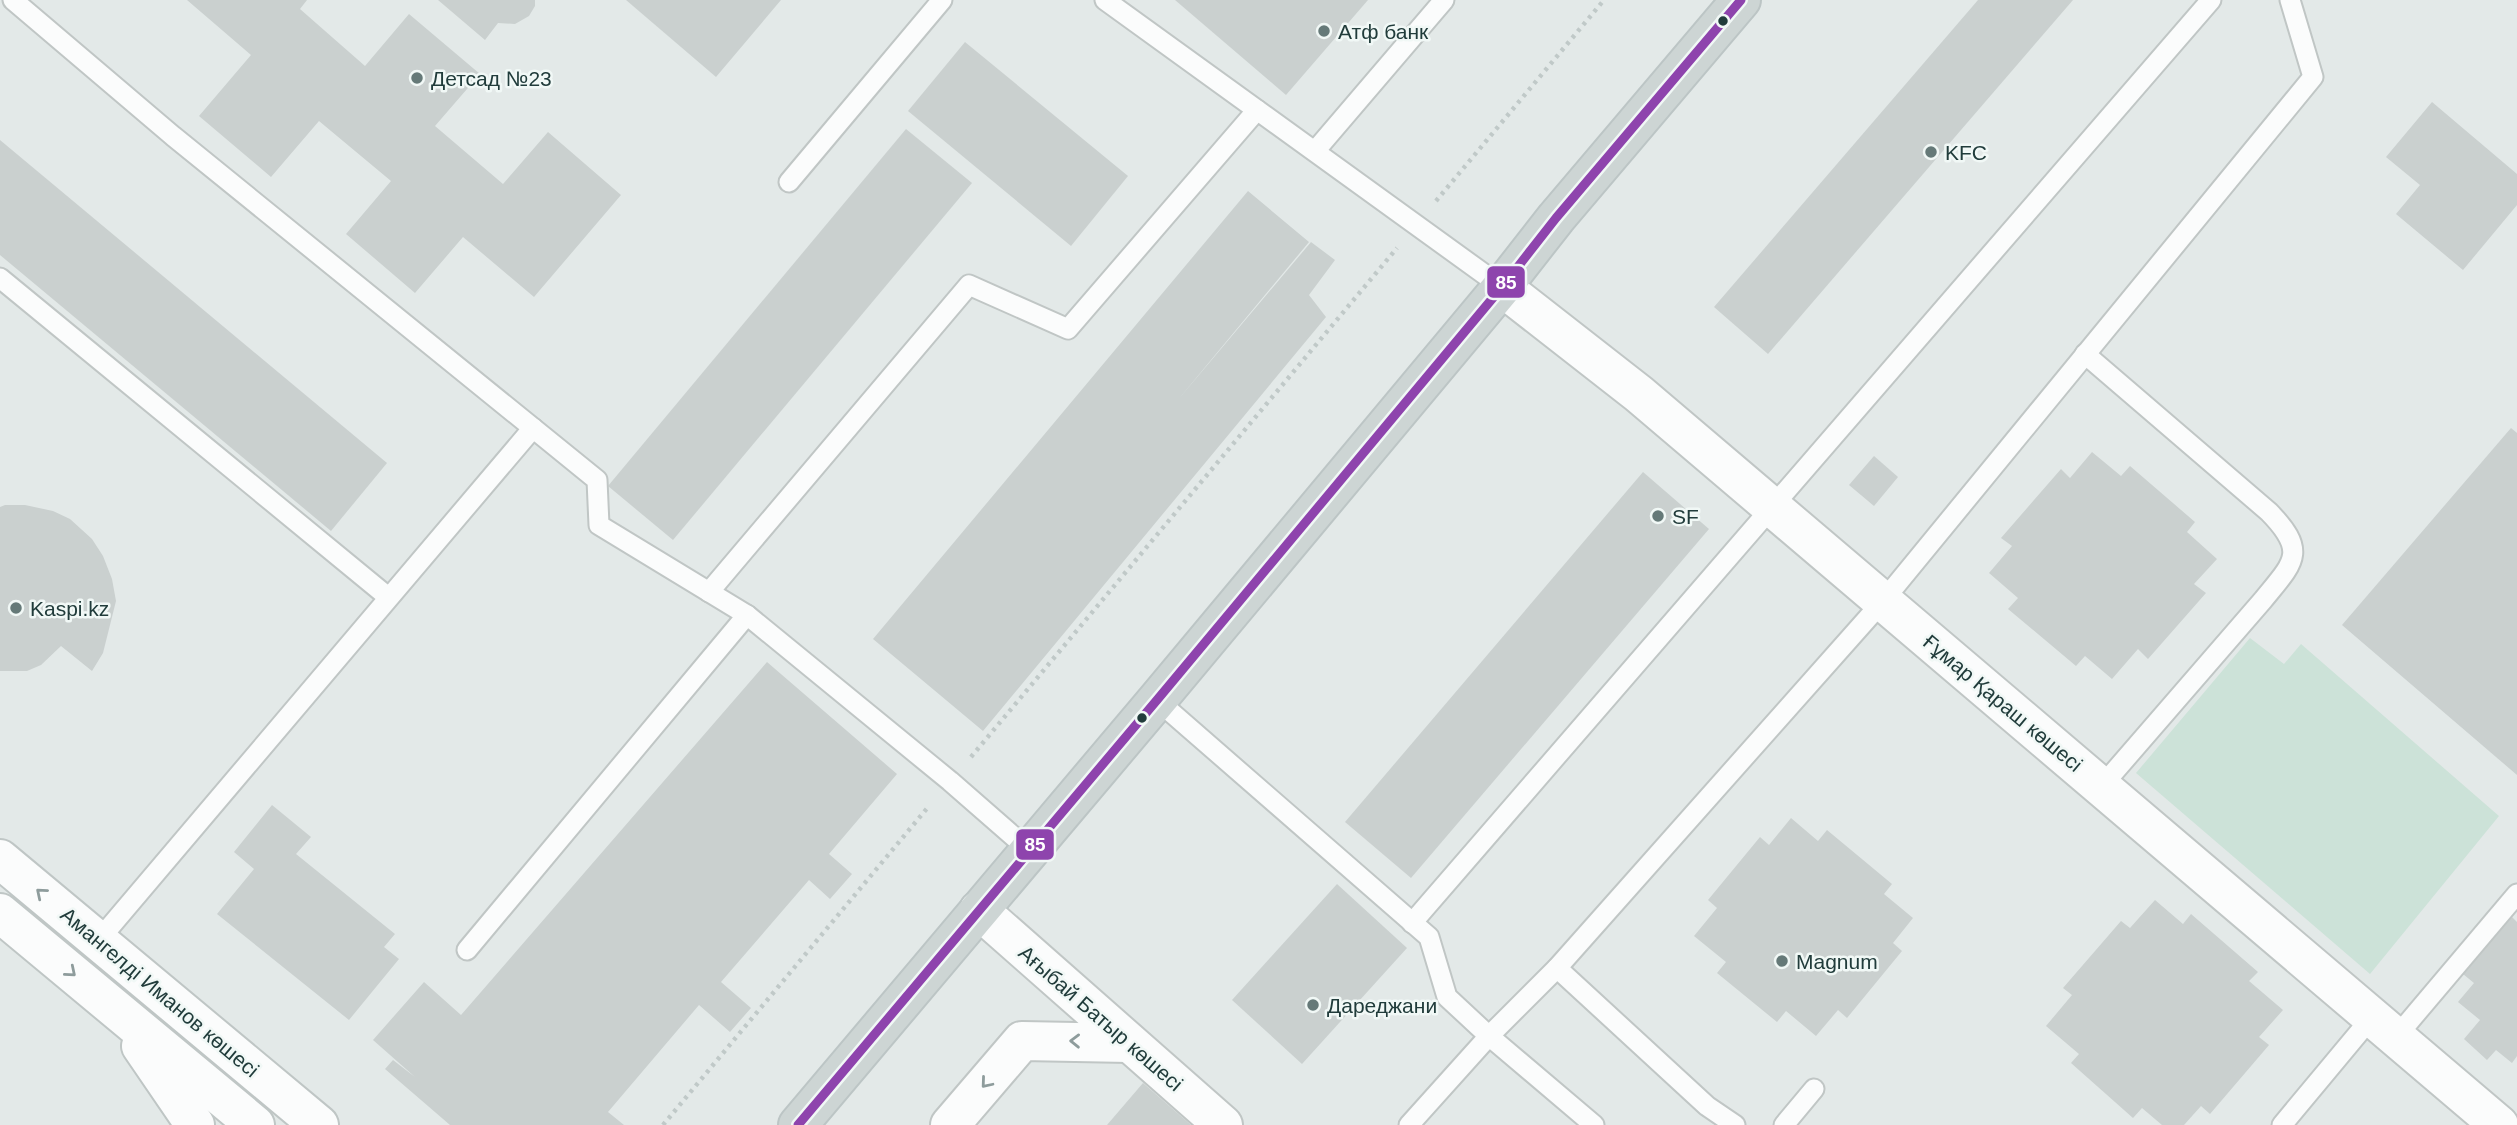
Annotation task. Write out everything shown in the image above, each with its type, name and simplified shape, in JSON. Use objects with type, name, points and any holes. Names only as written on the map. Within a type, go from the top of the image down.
[{"type":"main road","points":[[798,1125],[1157,700],[1502,287],[1556,218],[1741,0]]},
{"type":"street","name":"Ғұмар Қараш көшесі","points":[[1502,287],[1639,394],[2499,1125]]},
{"type":"street","name":"Амангелді Иманов көшесі","points":[[0,859],[319,1125]]},
{"type":"street","name":"Ағыбай Батыр көшесі","points":[[987,900],[1129,1043],[1223,1125]]},
{"type":"street","name":"Амангелді Иманов көшесі","points":[[0,913],[255,1125]]},
{"type":"street","points":[[116,1010],[195,1125]]},
{"type":"street","points":[[950,1125],[1021,1041],[1129,1043]]},
{"type":"lane","points":[[13,0],[173,136],[597,480],[599,525],[747,615],[1030,850]]},
{"type":"lane","points":[[789,182],[942,0]]},
{"type":"lane","points":[[1105,0],[1502,287]]},
{"type":"lane","points":[[1315,151],[1444,0]]},
{"type":"lane","points":[[1412,923],[2211,0]]},
{"type":"lane","points":[[1409,1125],[1489,1037],[1557,968],[1883,601],[2313,77],[2291,0]]},
{"type":"lane","points":[[709,592],[969,285],[1068,329],[1257,110]]},
{"type":"lane","points":[[0,278],[388,597]]},
{"type":"lane","points":[[2085,354],[2269,512],[2287,530],[2294,554],[2288,569],[2263,600],[2101,787]]},
{"type":"lane","points":[[98,941],[533,428]]},
{"type":"lane","points":[[467,950],[747,615]]},
{"type":"lane","points":[[1157,700],[1429,937],[1447,997],[1489,1037],[1594,1125]]},
{"type":"lane","points":[[2282,1125],[2517,894]]},
{"type":"lane","points":[[1557,968],[1697,1097],[1735,1125]]},
{"type":"lane","points":[[1784,1125],[1814,1089]]},
{"type":"path","points":[[663,1125],[1604,0]]},
{"type":"green space","points":[[2250,638],[2284,664],[2301,644],[2499,816],[2370,974],[2136,773]]},
{"type":"building","points":[[187,0],[307,0],[300,9],[365,66],[409,14],[480,74],[435,126],[503,184],[548,132],[621,195],[534,297],[463,237],[415,293],[346,234],[391,181],[319,121],[271,177],[199,116],[251,55]]},
{"type":"building","points":[[438,0],[535,0],[535,6],[529,16],[515,24],[498,23],[485,40]]},
{"type":"building","points":[[626,0],[781,0],[716,77]]},
{"type":"building","points":[[1175,0],[1368,0],[1286,95]]},
{"type":"building","points":[[1978,0],[2073,0],[1768,354],[1714,307]]},
{"type":"building","points":[[965,42],[1128,176],[1071,246],[908,111]]},
{"type":"building","points":[[2432,102],[2517,174],[2517,205],[2463,270],[2396,214],[2420,185],[2386,157]]},
{"type":"building","points":[[906,129],[972,183],[673,540],[608,486]]},
{"type":"building","points":[[0,140],[387,463],[331,531],[0,255]]},
{"type":"building","points":[[1248,191],[1309,242],[1177,401],[1311,242],[1335,260],[1309,295],[1326,317],[983,731],[873,639]]},
{"type":"building","points":[[2511,428],[2517,433],[2517,775],[2342,625]]},
{"type":"building","points":[[2092,452],[2121,476],[2130,466],[2195,522],[2187,532],[2217,559],[2194,584],[2206,593],[2148,659],[2138,649],[2112,679],[2085,656],[2076,666],[2008,609],[2018,598],[1989,573],[2012,546],[2001,538],[2061,469],[2070,478]]},
{"type":"building","points":[[1874,456],[1898,477],[1874,506],[1849,485]]},
{"type":"building","points":[[1643,472],[1709,529],[1411,878],[1345,822]]},
{"type":"building","points":[[25,505],[53,511],[70,519],[92,539],[103,556],[112,579],[116,601],[103,653],[92,671],[61,646],[41,665],[27,671],[0,671],[0,507]]},
{"type":"building","points":[[767,662],[897,774],[829,854],[852,874],[830,899],[809,880],[721,982],[751,1008],[730,1032],[699,1005],[608,1112],[624,1125],[450,1125],[385,1069],[393,1060],[415,1077],[373,1040],[424,982],[461,1015]]},
{"type":"building","points":[[272,805],[311,837],[296,854],[395,934],[384,947],[399,959],[349,1020],[217,914],[254,869],[234,852]]},
{"type":"building","points":[[1791,818],[1818,841],[1827,830],[1892,884],[1884,894],[1913,918],[1893,943],[1902,951],[1847,1018],[1838,1010],[1816,1036],[1786,1011],[1777,1022],[1717,973],[1726,962],[1694,936],[1717,908],[1708,900],[1760,837],[1769,845]]},
{"type":"building","points":[[1337,884],[1407,948],[1302,1064],[1232,1000]]},
{"type":"building","points":[[2155,900],[2183,924],[2191,914],[2258,972],[2249,981],[2283,1010],[2259,1037],[2269,1045],[2210,1114],[2201,1106],[2184,1125],[2162,1125],[2142,1108],[2133,1118],[2071,1063],[2079,1054],[2046,1026],[2072,995],[2063,988],[2121,921],[2130,928]]},
{"type":"building","points":[[2512,917],[2517,922],[2517,1056],[2512,1063],[2496,1050],[2487,1060],[2464,1039],[2480,1020],[2458,1002],[2474,983],[2463,974]]},
{"type":"building","points":[[1143,1083],[1191,1125],[1107,1125]]},
{"type":"transit line","name":"85","points":[[798,1125],[1157,700],[1502,287],[1556,218],[1741,0]]},
{"type":"place","name":"Атф банк","points":[[1324,31]]},
{"type":"place","name":"Детсад №23","points":[[417,78]]},
{"type":"place","name":"KFC","points":[[1931,152]]},
{"type":"place","name":"SF","points":[[1658,516]]},
{"type":"place","name":"Kaspi.kz","points":[[16,608]]},
{"type":"place","name":"Magnum","points":[[1782,961]]},
{"type":"place","name":"Дареджани","points":[[1313,1005]]}]
